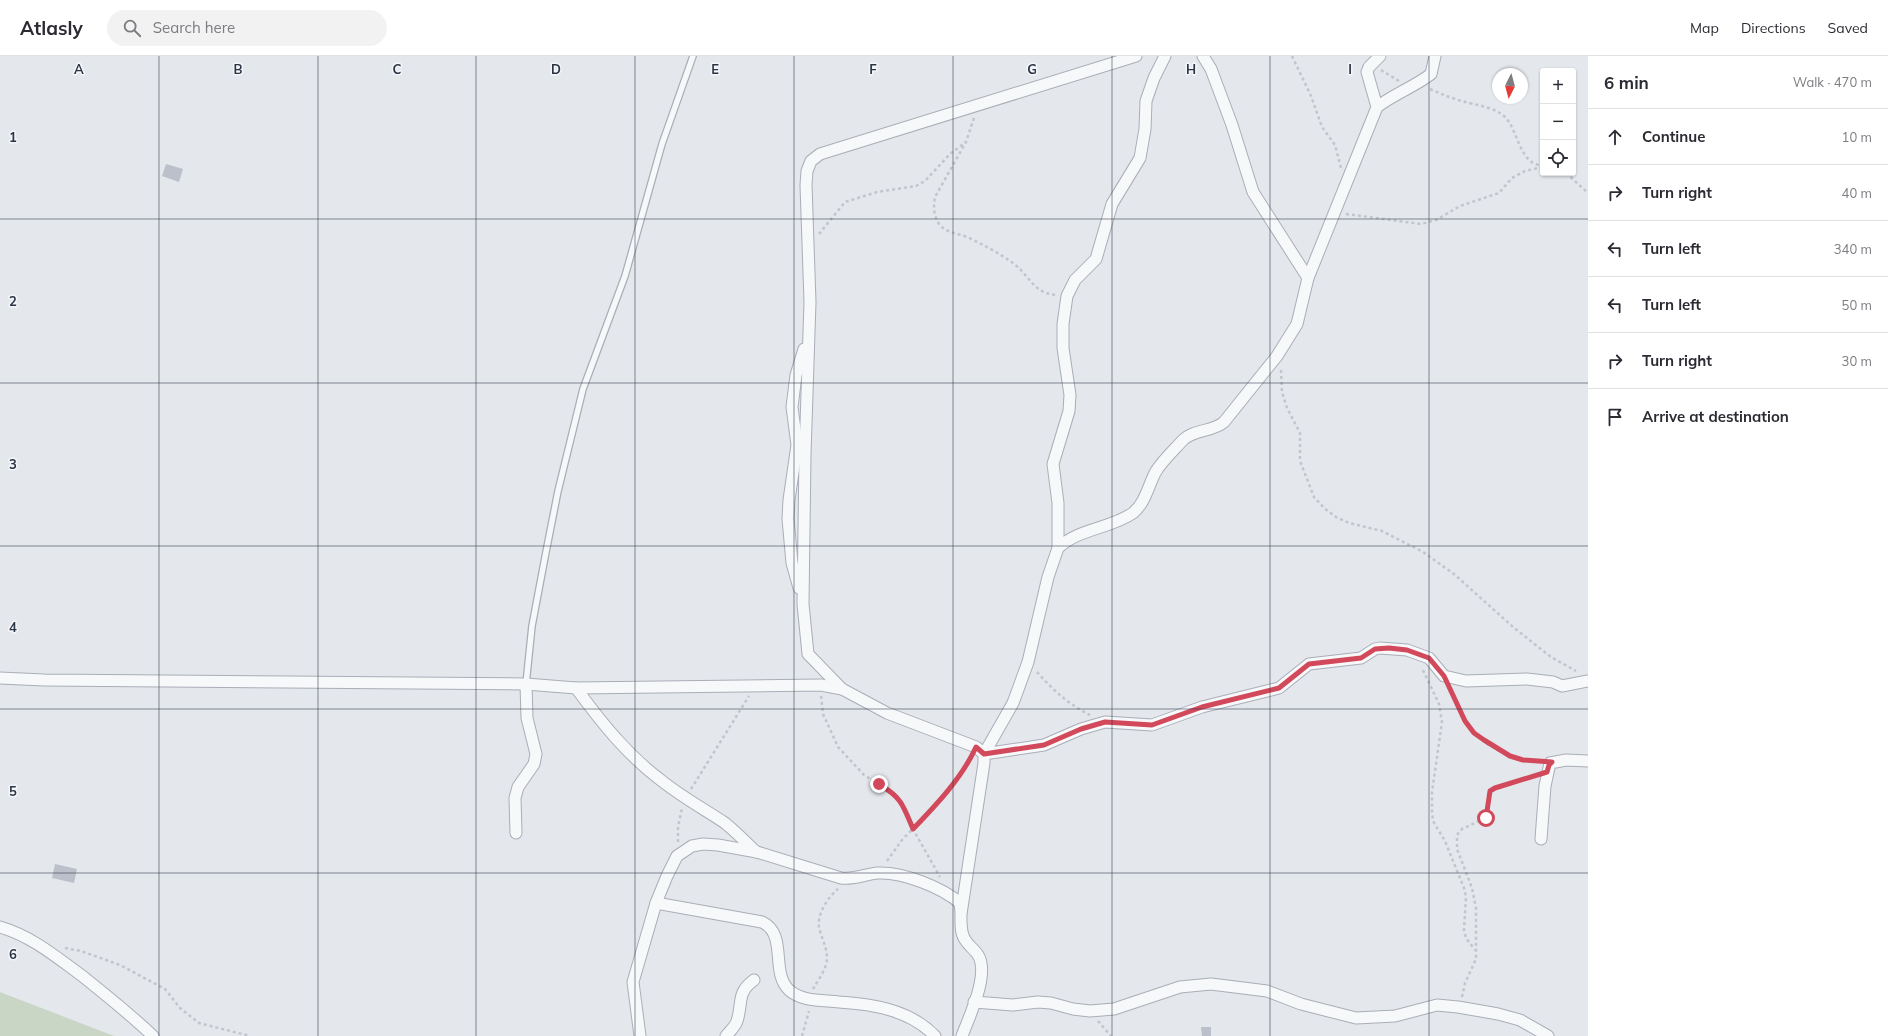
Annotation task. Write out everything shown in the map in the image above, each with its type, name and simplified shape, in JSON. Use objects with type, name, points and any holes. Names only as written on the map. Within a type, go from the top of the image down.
[{"type":"street","points":[[820,685],[808,654],[803,604],[808,334],[810,302],[806,185],[811,161],[820,154],[847,144],[978,106],[1136,56]]},
{"type":"street","points":[[980,751],[1013,703],[1028,662],[1048,577],[1058,548],[1058,503],[1053,464],[1069,411],[1070,395],[1063,348],[1063,324],[1066,296],[1075,280],[1096,259],[1110,209],[1140,158],[1145,128],[1146,101],[1154,78],[1165,56]]},
{"type":"street","points":[[1203,56],[1211,69],[1229,118],[1253,192],[1308,278]]},
{"type":"street","points":[[1376,107],[1367,77],[1368,69],[1380,56]]},
{"type":"street","points":[[1058,548],[1067,540],[1131,514],[1138,508],[1156,472],[1184,439],[1191,434],[1217,427],[1224,422],[1277,356],[1297,324],[1308,278],[1333,213],[1349,180],[1358,150],[1376,107],[1391,96],[1414,86],[1431,74],[1435,56]]},
{"type":"street","points":[[803,604],[792,563],[788,519],[789,500],[797,445],[792,407],[796,375],[808,334]]},
{"type":"street","points":[[808,654],[842,689],[887,713],[980,751],[1044,745],[1081,729],[1105,722],[1152,725],[1202,707],[1279,688],[1309,664],[1361,658],[1375,649],[1380,648],[1395,648],[1429,658],[1444,676],[1476,682],[1527,678],[1553,682],[1562,686],[1588,681]]},
{"type":"street","points":[[0,678],[60,680],[526,684],[576,688],[820,685],[842,689]]},
{"type":"street","points":[[516,833],[515,798],[518,787],[534,764],[536,754],[527,718],[526,684]]},
{"type":"street","points":[[576,688],[598,719],[619,743],[660,781],[725,824],[757,852]]},
{"type":"street","points":[[961,914],[984,763],[980,751]]},
{"type":"street","points":[[1541,839],[1547,772],[1549,765],[1552,762],[1566,760],[1588,761]]},
{"type":"street","points":[[640,1036],[633,982],[656,903],[677,856],[692,846],[703,844],[757,852],[831,876],[852,880],[878,873],[915,880],[936,887],[950,895],[960,904],[961,928],[965,940],[978,956],[981,964],[979,988],[962,1036]]},
{"type":"street","points":[[656,903],[762,922],[768,925],[774,933],[782,979],[789,990],[808,999],[878,1006],[913,1019],[935,1036]]},
{"type":"street","points":[[0,927],[11,930],[41,945],[127,1011],[153,1036]]},
{"type":"street","points":[[726,1036],[735,1026],[738,1019],[740,999],[744,990],[754,980]]},
{"type":"street","points":[[974,1002],[1013,1005],[1038,1002],[1051,1003],[1072,1009],[1090,1011],[1114,1009],[1180,987],[1211,984],[1267,991],[1301,1004],[1356,1018],[1395,1016],[1437,1005],[1458,1007],[1498,1014],[1520,1020],[1548,1036]]},
{"type":"lane","points":[[526,684],[532,626],[546,552],[558,491],[583,389],[625,276],[662,144],[693,56]]},
{"type":"path","points":[[1292,56],[1311,96],[1322,127],[1335,145],[1340,166],[1349,180]]},
{"type":"path","points":[[1371,66],[1414,86],[1487,108],[1505,116],[1526,156],[1533,162],[1540,165]]},
{"type":"path","points":[[978,106],[966,142],[935,198],[933,206],[940,225],[947,231],[966,237],[1012,261],[1042,292],[1066,296]]},
{"type":"path","points":[[809,246],[845,202],[877,192],[916,186],[925,181],[950,154],[966,142]]},
{"type":"path","points":[[1333,213],[1370,216],[1421,224],[1436,220],[1460,206],[1499,193],[1512,178],[1525,171],[1540,167]]},
{"type":"path","points":[[1569,176],[1588,193]]},
{"type":"path","points":[[1282,366],[1282,392],[1287,408],[1300,433],[1300,461],[1314,497],[1325,509],[1336,517],[1349,523],[1382,531],[1423,552],[1454,574],[1513,627],[1551,657],[1581,672]]},
{"type":"path","points":[[1414,653],[1439,704],[1442,722],[1432,792],[1432,814],[1434,823],[1446,841],[1464,888],[1466,897],[1464,930],[1470,945],[1475,950]]},
{"type":"path","points":[[1028,662],[1049,685],[1078,709],[1105,722]]},
{"type":"path","points":[[1444,676],[1465,721],[1474,733],[1510,756],[1523,760],[1552,762]]},
{"type":"path","points":[[820,685],[823,714],[838,747],[864,775],[890,791],[902,802],[913,829],[950,895]]},
{"type":"path","points":[[677,856],[680,813],[686,799],[706,762],[756,686]]},
{"type":"path","points":[[878,873],[902,840],[930,811],[980,751]]},
{"type":"path","points":[[1458,1007],[1465,983],[1476,959],[1476,908],[1472,888],[1457,849],[1456,835],[1462,829],[1486,818],[1490,791],[1495,788],[1547,772]]},
{"type":"path","points":[[802,1036],[810,1013],[808,999],[826,963],[827,956],[819,926],[820,919],[828,899],[852,880]]},
{"type":"path","points":[[61,948],[81,951],[120,965],[165,989],[180,1008],[199,1023],[250,1036]]},
{"type":"path","points":[[1090,1011],[1111,1036]]},
{"type":"green space","points":[[0,992],[114,1036],[0,1036]]},
{"type":"building","points":[[166,164],[183,169],[179,182],[162,176]]},
{"type":"building","points":[[55,864],[77,869],[74,883],[52,878]]},
{"type":"building","points":[[1201,1027],[1211,1027],[1211,1036],[1202,1036]]},
{"type":"route","points":[[879,784],[897,796],[902,802],[913,829],[930,811],[969,763],[976,747],[984,754],[1044,745],[1081,729],[1105,722],[1152,725],[1202,707],[1279,688],[1302,668],[1309,664],[1361,658],[1375,649],[1389,648],[1407,650],[1429,658],[1444,676],[1458,703],[1465,721],[1474,733],[1484,740],[1510,756],[1536,762],[1552,762],[1549,765],[1547,772],[1495,788],[1490,791],[1488,815],[1486,818]]}]
